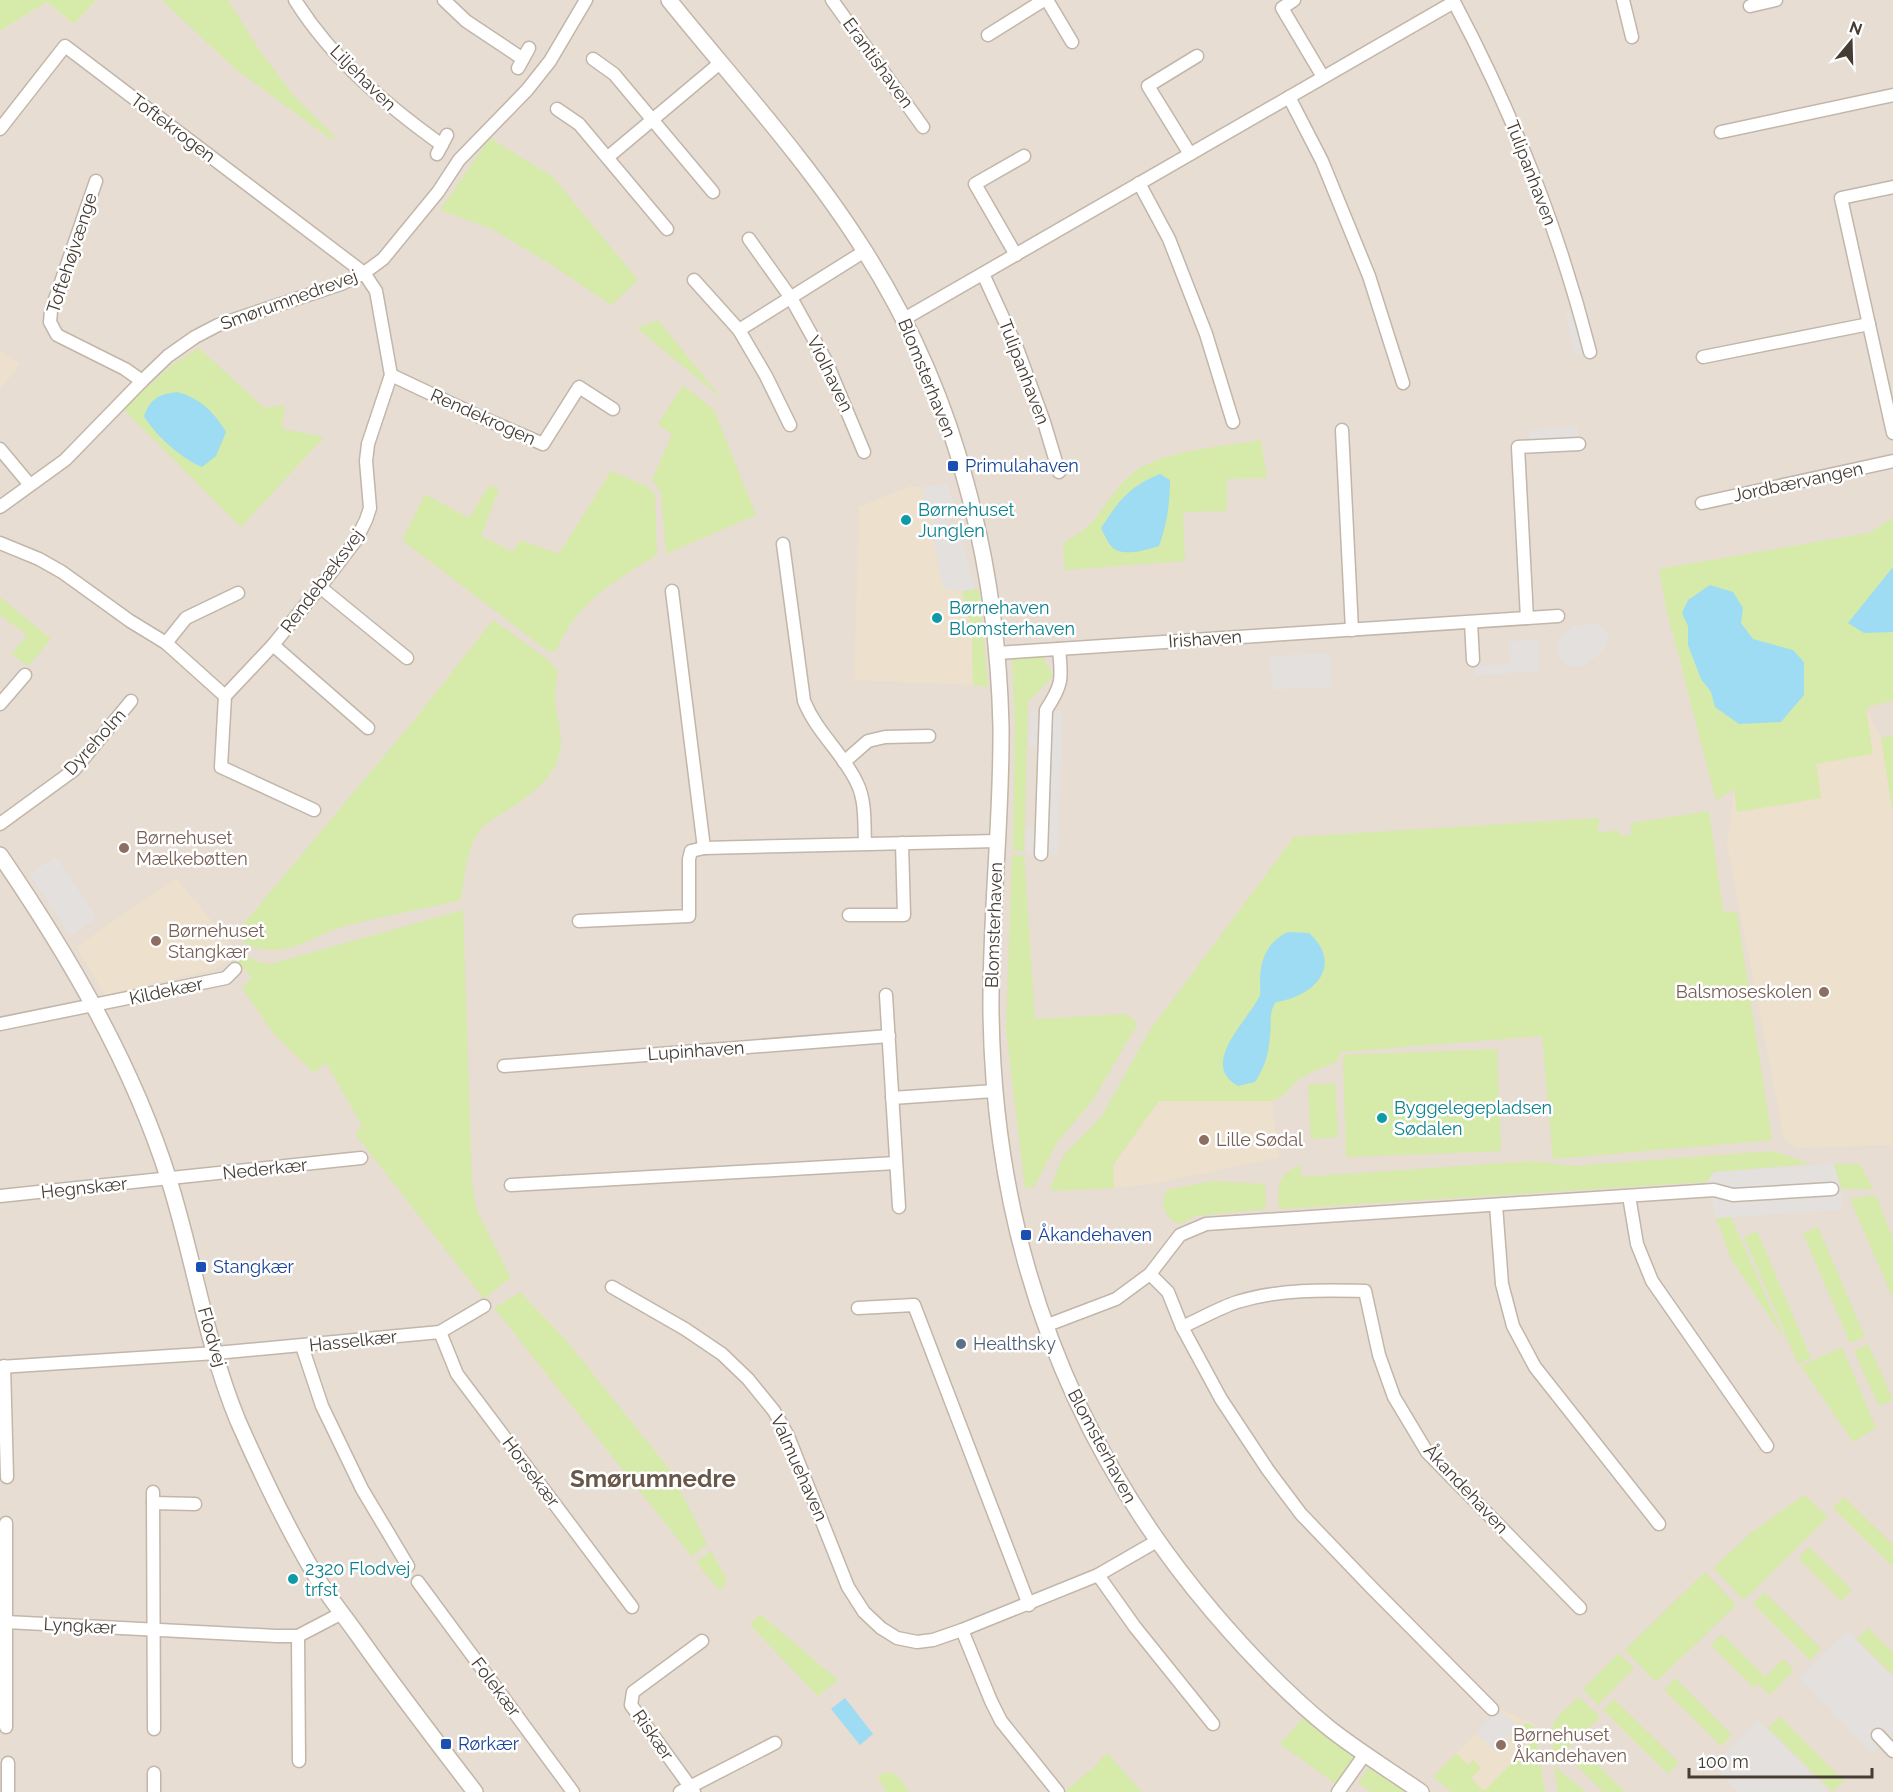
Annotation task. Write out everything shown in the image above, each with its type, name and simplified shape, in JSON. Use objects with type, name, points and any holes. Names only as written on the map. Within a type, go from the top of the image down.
[{"type":"street","name":"Liljehaven","points":[[295,0],[328,44],[363,81],[400,115],[442,145]]},
{"type":"street","points":[[444,0],[466,21],[523,58]]},
{"type":"street","name":"Smørumnedrevej","points":[[0,507],[65,460],[142,381],[181,346],[218,325],[341,284],[364,273],[382,259],[417,219],[473,143],[527,90],[550,61],[586,0]]},
{"type":"street","name":"Blomsterhaven","points":[[669,0],[819,184],[865,251],[904,319],[936,392],[968,488],[983,556],[997,653],[1000,726],[991,1009],[994,1091],[1004,1168],[1015,1226],[1045,1326],[1083,1418],[1116,1479],[1157,1541],[1238,1641],[1305,1708],[1365,1754],[1421,1792]]},
{"type":"street","name":"Erantishaven","points":[[832,0],[923,127]]},
{"type":"street","points":[[988,35],[1046,0],[1072,42]]},
{"type":"street","points":[[1294,0],[1281,8],[1323,77]]},
{"type":"street","points":[[1623,0],[1632,37]]},
{"type":"street","points":[[1750,6],[1776,0]]},
{"type":"street","name":"Tulipanhaven","points":[[904,319],[1453,1],[1506,106],[1539,191],[1579,309],[1590,352]]},
{"type":"street","name":"Toftekrogen","points":[[0,129],[65,46],[364,273]]},
{"type":"street","points":[[1190,154],[1148,86],[1197,56]]},
{"type":"street","points":[[593,59],[614,74],[713,192]]},
{"type":"street","points":[[608,157],[720,63]]},
{"type":"street","points":[[1721,132],[1893,95]]},
{"type":"street","points":[[1289,97],[1322,161],[1369,276],[1403,383]]},
{"type":"street","points":[[557,109],[579,124],[667,229]]},
{"type":"street","points":[[1016,255],[975,184],[1024,156]]},
{"type":"street","name":"Toftehøjvænge","points":[[96,181],[51,311],[50,322],[57,335],[125,369],[142,381]]},
{"type":"street","points":[[1139,183],[1169,239],[1206,334],[1233,422]]},
{"type":"street","points":[[1893,187],[1841,198],[1893,433]]},
{"type":"street","name":"Violhaven","points":[[749,239],[791,298],[826,361],[864,452]]},
{"type":"street","points":[[739,330],[865,251]]},
{"type":"street","name":"Rendebæksvej","points":[[225,696],[273,645],[320,587],[356,540],[370,508],[366,461],[368,444],[392,375],[376,291],[364,273]]},
{"type":"street","name":"Tulipanhaven","points":[[983,273],[1017,348],[1044,422],[1059,472]]},
{"type":"street","points":[[694,280],[739,330],[766,376],[790,425]]},
{"type":"street","points":[[1703,357],[1869,324]]},
{"type":"street","name":"Rendekrogen","points":[[392,375],[543,444],[579,387],[613,409]]},
{"type":"street","points":[[1342,430],[1352,630]]},
{"type":"street","points":[[1527,618],[1518,447],[1579,444]]},
{"type":"street","points":[[0,449],[30,485]]},
{"type":"street","name":"Jordbærvangen","points":[[1702,502],[1893,461]]},
{"type":"street","points":[[0,543],[39,559],[54,568],[166,643],[225,696],[221,767],[314,810]]},
{"type":"street","points":[[783,544],[804,701],[812,720],[858,784],[863,802],[865,843]]},
{"type":"street","points":[[320,587],[407,658]]},
{"type":"street","points":[[672,591],[704,848]]},
{"type":"street","points":[[166,643],[186,618],[238,593]]},
{"type":"street","name":"Irishaven","points":[[997,653],[1558,616]]},
{"type":"street","points":[[1471,622],[1473,660]]},
{"type":"street","name":"Rendebæksvej","points":[[273,645],[368,728]]},
{"type":"street","points":[[1041,854],[1046,710],[1058,691],[1062,678],[1059,649]]},
{"type":"street","points":[[0,704],[24,675]]},
{"type":"street","name":"Dyreholm","points":[[0,824],[74,770],[131,701]]},
{"type":"street","points":[[844,762],[868,741],[885,737],[929,736]]},
{"type":"street","points":[[579,921],[689,916],[689,859],[691,851],[704,848],[997,841]]},
{"type":"street","points":[[849,915],[903,915],[902,843]]},
{"type":"street","name":"Flodvej","points":[[0,855],[52,932],[93,1006],[136,1093],[168,1179],[216,1353],[237,1417],[267,1486],[315,1575],[396,1689],[475,1792]]},
{"type":"street","name":"Kildekær","points":[[0,1024],[226,978],[235,969]]},
{"type":"street","points":[[886,995],[899,1207]]},
{"type":"street","name":"Lupinhaven","points":[[504,1066],[889,1036]]},
{"type":"street","points":[[892,1098],[994,1091]]},
{"type":"street","name":"Nederkær","points":[[168,1179],[361,1158]]},
{"type":"street","points":[[512,1185],[896,1163]]},
{"type":"street","name":"Hegnskær","points":[[0,1196],[168,1179]]},
{"type":"street","points":[[1045,1326],[1116,1299],[1150,1275],[1180,1235],[1206,1224],[1714,1190],[1733,1195],[1832,1189]]},
{"type":"street","points":[[1629,1196],[1637,1244],[1652,1281],[1767,1446]]},
{"type":"street","points":[[1496,1205],[1502,1284],[1513,1326],[1535,1367],[1659,1524]]},
{"type":"street","points":[[1150,1275],[1168,1292],[1182,1327],[1236,1423],[1301,1514],[1492,1709]]},
{"type":"street","name":"Valmuehaven","points":[[612,1287],[685,1329],[722,1354],[748,1379],[774,1411],[793,1447],[848,1587],[864,1612],[881,1628],[897,1638],[917,1642],[933,1640],[962,1630],[1029,1605],[1098,1575],[1157,1541]]},
{"type":"street","name":"Åkandehaven","points":[[1182,1327],[1236,1302],[1272,1294],[1315,1290],[1365,1290],[1379,1354],[1394,1397],[1427,1452],[1580,1608]]},
{"type":"street","points":[[858,1308],[914,1305],[1029,1605]]},
{"type":"street","name":"Hasselkær","points":[[216,1353],[440,1332],[484,1306]]},
{"type":"street","name":"Horsekær","points":[[440,1332],[457,1374],[632,1607]]},
{"type":"street","points":[[302,1346],[327,1417],[362,1489],[408,1566]]},
{"type":"street","points":[[7,1477],[2,1367],[216,1353]]},
{"type":"street","points":[[153,1729],[153,1497],[195,1504]]},
{"type":"street","points":[[6,1523],[6,1727]]},
{"type":"street","points":[[1098,1575],[1213,1724]]},
{"type":"street","name":"Folekær","points":[[418,1582],[573,1792]]},
{"type":"street","name":"Lyngkær","points":[[6,1622],[276,1636],[298,1635],[342,1613]]},
{"type":"street","points":[[962,1630],[1001,1721],[1058,1791]]},
{"type":"street","points":[[298,1635],[298,1761]]},
{"type":"street","name":"Riskær","points":[[702,1641],[633,1692],[631,1705],[688,1790],[775,1743]]},
{"type":"street","points":[[1878,1736],[1893,1751]]},
{"type":"street","points":[[1338,1792],[1365,1754]]},
{"type":"street","points":[[8,1763],[8,1792]]},
{"type":"street","points":[[154,1773],[154,1792]]},
{"type":"shaded area","points":[[96,0],[1893,0],[1893,1792],[0,1792],[0,31],[47,2],[74,24]]},
{"type":"shaded area","points":[[1579,309],[1590,352],[1575,356],[1565,312]]},
{"type":"shaded area","points":[[0,351],[21,364],[0,389]]},
{"type":"shaded area","points":[[1578,427],[1579,444],[1529,446],[1529,429]]},
{"type":"shaded area","points":[[947,484],[954,503],[944,506],[949,528],[959,527],[975,589],[962,591],[943,588],[933,535],[934,504],[925,504],[921,487]]},
{"type":"shaded area","points":[[911,486],[921,487],[949,528],[959,527],[975,589],[962,591],[972,631],[973,685],[854,680],[859,507]]},
{"type":"shaded area","points":[[1593,622],[1605,629],[1609,636],[1605,648],[1584,665],[1572,667],[1561,661],[1557,648],[1560,638],[1572,627]]},
{"type":"shaded area","points":[[1538,640],[1539,672],[1475,675],[1474,666],[1509,664],[1508,641]]},
{"type":"shaded area","points":[[1330,653],[1332,687],[1272,690],[1270,656]]},
{"type":"shaded area","name":"Balsmoseskolen","points":[[1866,708],[1881,738],[1893,814],[1893,1145],[1796,1148],[1784,1138],[1727,845],[1734,789]]},
{"type":"shaded area","points":[[1063,710],[1057,856],[1026,853],[1026,829],[1036,828],[1039,748],[1029,747],[1030,711]]},
{"type":"shaded area","points":[[56,856],[97,918],[70,936],[29,874]]},
{"type":"shaded area","name":"Børnehuset Stangkær","points":[[176,878],[237,951],[233,957],[215,969],[105,995],[76,947]]},
{"type":"shaded area","name":"Lille Sødal","points":[[1159,1101],[1272,1101],[1279,1157],[1152,1184],[1114,1188],[1113,1165]]},
{"type":"shaded area","points":[[1834,1164],[1841,1189],[1841,1210],[1716,1218],[1707,1182],[1714,1172]]},
{"type":"shaded area","points":[[1847,1631],[1893,1677],[1893,1732],[1872,1753],[1799,1678]]},
{"type":"shaded area","points":[[1499,1709],[1518,1727],[1495,1751],[1476,1733]]},
{"type":"shaded area","name":"Børnehuset Åkandehaven","points":[[1500,1709],[1534,1724],[1545,1792],[1452,1792],[1433,1777]]},
{"type":"shaded area","points":[[1758,1720],[1829,1792],[1739,1792],[1713,1765]]},
{"type":"green space","points":[[0,0],[96,0],[74,24],[47,2],[0,31]]},
{"type":"green space","points":[[162,0],[228,0],[260,51],[294,96],[335,137],[332,140],[234,68]]},
{"type":"green space","points":[[490,138],[553,177],[638,280],[611,305],[552,265],[490,228],[440,210]]},
{"type":"green space","points":[[658,320],[721,398],[637,328]]},
{"type":"green space","points":[[199,348],[264,408],[285,405],[282,429],[324,437],[241,527],[123,409],[172,365]]},
{"type":"green space","points":[[683,385],[714,410],[756,515],[666,554],[661,493],[652,480],[672,434],[658,424]]},
{"type":"green space","points":[[1261,440],[1267,478],[1227,479],[1227,511],[1183,512],[1185,561],[1065,570],[1063,544],[1090,524],[1123,482],[1140,468],[1173,455]]},
{"type":"green space","points":[[611,471],[646,486],[655,494],[657,555],[598,594],[574,619],[557,650],[549,652],[402,540],[425,494],[469,518],[489,485],[499,489],[481,536],[513,552],[520,540],[559,554]]},
{"type":"green space","points":[[1893,518],[1893,701],[1866,708],[1873,754],[1816,764],[1821,798],[1737,812],[1734,789],[1716,800],[1665,604],[1659,569],[1869,533]]},
{"type":"green space","points":[[979,589],[988,687],[973,685],[972,631],[962,591]]},
{"type":"green space","points":[[0,597],[51,639],[28,666],[11,654],[27,635],[0,615]]},
{"type":"green space","points":[[493,620],[547,659],[558,671],[555,698],[561,740],[554,768],[545,780],[522,800],[484,825],[478,833],[467,861],[461,900],[345,926],[284,949],[263,949],[244,942],[236,933],[420,713]]},
{"type":"green space","points":[[1043,657],[1053,676],[1028,702],[1024,851],[1013,850],[1015,724],[1012,658]]},
{"type":"green space","points":[[1893,736],[1893,814],[1881,738]]},
{"type":"green space","points":[[1709,811],[1723,911],[1737,912],[1772,1140],[1553,1159],[1542,1036],[1341,1052],[1337,1062],[1303,1077],[1294,1083],[1284,1095],[1272,1101],[1159,1101],[1113,1165],[1114,1188],[1055,1191],[1050,1189],[1063,1156],[1102,1116],[1150,1030],[1294,837],[1599,818],[1598,833],[1619,830],[1620,836],[1631,835],[1631,823]]},
{"type":"green space","points":[[1012,855],[1024,855],[1035,1019],[1126,1014],[1138,1023],[1093,1100],[1058,1141],[1034,1187],[1025,1188],[1006,1029]]},
{"type":"green space","points":[[463,910],[472,1181],[477,1211],[511,1279],[484,1299],[355,1134],[362,1126],[326,1063],[314,1073],[274,1034],[242,988],[252,977],[233,957],[237,951],[258,962],[271,964]]},
{"type":"green space","points":[[1497,1049],[1501,1151],[1346,1157],[1343,1055]]},
{"type":"green space","points":[[1335,1083],[1338,1137],[1311,1139],[1308,1085]]},
{"type":"green space","points":[[1773,1151],[1810,1164],[1714,1172],[1707,1182],[1279,1209],[1280,1182],[1287,1173],[1300,1165],[1302,1177],[1532,1161],[1574,1166]]},
{"type":"green space","points":[[1834,1164],[1860,1164],[1873,1189],[1841,1189]]},
{"type":"green space","points":[[1212,1181],[1265,1184],[1266,1209],[1195,1216],[1181,1224],[1167,1215],[1164,1201],[1167,1190]]},
{"type":"green space","points":[[1871,1195],[1877,1197],[1893,1239],[1893,1298],[1850,1199]]},
{"type":"green space","points":[[1731,1217],[1785,1340],[1731,1259],[1716,1218]]},
{"type":"green space","points":[[1818,1227],[1865,1337],[1850,1343],[1803,1233]]},
{"type":"green space","points":[[1757,1231],[1811,1358],[1798,1364],[1744,1237]]},
{"type":"green space","points":[[520,1292],[566,1340],[670,1470],[707,1544],[692,1557],[494,1308]]},
{"type":"green space","points":[[1868,1344],[1893,1400],[1879,1406],[1854,1351]]},
{"type":"green space","points":[[1842,1347],[1876,1428],[1853,1442],[1801,1366]]},
{"type":"green space","points":[[1804,1495],[1828,1517],[1744,1600],[1713,1568],[1752,1532]]},
{"type":"green space","points":[[1844,1497],[1893,1545],[1893,1567],[1833,1508]]},
{"type":"green space","points":[[1809,1547],[1852,1590],[1841,1601],[1798,1558]]},
{"type":"green space","points":[[711,1551],[727,1580],[720,1591],[696,1562]]},
{"type":"green space","points":[[1705,1572],[1736,1605],[1656,1682],[1625,1650]]},
{"type":"green space","points":[[1764,1592],[1821,1649],[1810,1660],[1753,1604]]},
{"type":"green space","points":[[760,1614],[838,1680],[818,1696],[750,1625]]},
{"type":"green space","points":[[1868,1628],[1893,1653],[1893,1675],[1857,1639]]},
{"type":"green space","points":[[1722,1634],[1765,1677],[1783,1659],[1794,1670],[1770,1695],[1758,1684],[1754,1688],[1711,1645]]},
{"type":"green space","points":[[1619,1653],[1634,1668],[1598,1705],[1583,1689]]},
{"type":"green space","points":[[1675,1678],[1732,1735],[1721,1746],[1664,1690]]},
{"type":"green space","points":[[1579,1697],[1600,1717],[1555,1760],[1552,1737],[1554,1723],[1562,1712]]},
{"type":"green space","points":[[1614,1699],[1679,1763],[1668,1774],[1603,1710]]},
{"type":"green space","points":[[1304,1717],[1352,1754],[1353,1760],[1336,1784],[1280,1744]]},
{"type":"green space","points":[[1780,1717],[1844,1781],[1833,1792],[1768,1728]]},
{"type":"green space","points":[[1525,1723],[1534,1726],[1545,1792],[1452,1792],[1433,1777],[1456,1753],[1468,1765],[1473,1760],[1481,1768],[1471,1778],[1484,1791],[1528,1747],[1516,1735]]},
{"type":"green space","points":[[1579,1746],[1625,1792],[1603,1792],[1568,1757]]},
{"type":"green space","points":[[1107,1753],[1142,1792],[1064,1792],[1092,1769]]},
{"type":"green space","points":[[1554,1766],[1586,1792],[1558,1792]]},
{"type":"green space","points":[[1369,1767],[1405,1792],[1371,1792],[1358,1783]]},
{"type":"green space","points":[[892,1772],[909,1792],[886,1792],[877,1775]]},
{"type":"water","points":[[177,392],[193,398],[206,407],[226,432],[216,456],[202,467],[186,459],[170,446],[144,416],[149,405],[156,398]]},
{"type":"water","points":[[1160,474],[1170,480],[1168,513],[1159,546],[1134,552],[1115,550],[1101,528],[1125,496],[1140,484]]},
{"type":"water","points":[[1893,567],[1893,632],[1864,633],[1848,623]]},
{"type":"water","points":[[1710,585],[1733,592],[1743,608],[1741,623],[1753,639],[1793,650],[1804,662],[1804,695],[1781,722],[1739,724],[1715,707],[1711,692],[1701,679],[1688,645],[1688,626],[1682,613],[1688,600]]},
{"type":"water","points":[[1288,932],[1309,933],[1319,945],[1324,957],[1324,968],[1320,978],[1312,987],[1290,999],[1276,1002],[1271,1014],[1271,1031],[1264,1065],[1255,1082],[1238,1086],[1227,1077],[1223,1066],[1224,1054],[1260,995],[1260,973],[1266,952],[1275,940]]},
{"type":"water","points":[[845,1698],[873,1734],[860,1745],[831,1709]]},
{"type":"place","name":"Primulahaven","points":[[953,466]]},
{"type":"place","name":"Børnehuset Junglen","points":[[906,520]]},
{"type":"place","name":"Børnehaven Blomsterhaven","points":[[937,618]]},
{"type":"place","name":"Børnehuset Mælkebøtten","points":[[124,848]]},
{"type":"place","name":"Børnehuset Stangkær","points":[[156,941]]},
{"type":"place","name":"Balsmoseskolen","points":[[1824,992]]},
{"type":"place","name":"Byggelegepladsen Sødalen","points":[[1382,1118]]},
{"type":"place","name":"Lille Sødal","points":[[1204,1140]]},
{"type":"place","name":"Åkandehaven","points":[[1026,1235]]},
{"type":"place","name":"Stangkær","points":[[201,1267]]},
{"type":"place","name":"Healthsky","points":[[961,1344]]},
{"type":"place","name":"2320 Flodvej trfst","points":[[293,1579]]},
{"type":"place","name":"Rørkær","points":[[446,1744]]},
{"type":"place","name":"Børnehuset Åkandehaven","points":[[1501,1745]]},
{"type":"district","name":"Smørumnedre","points":[[653,1479]]}]
